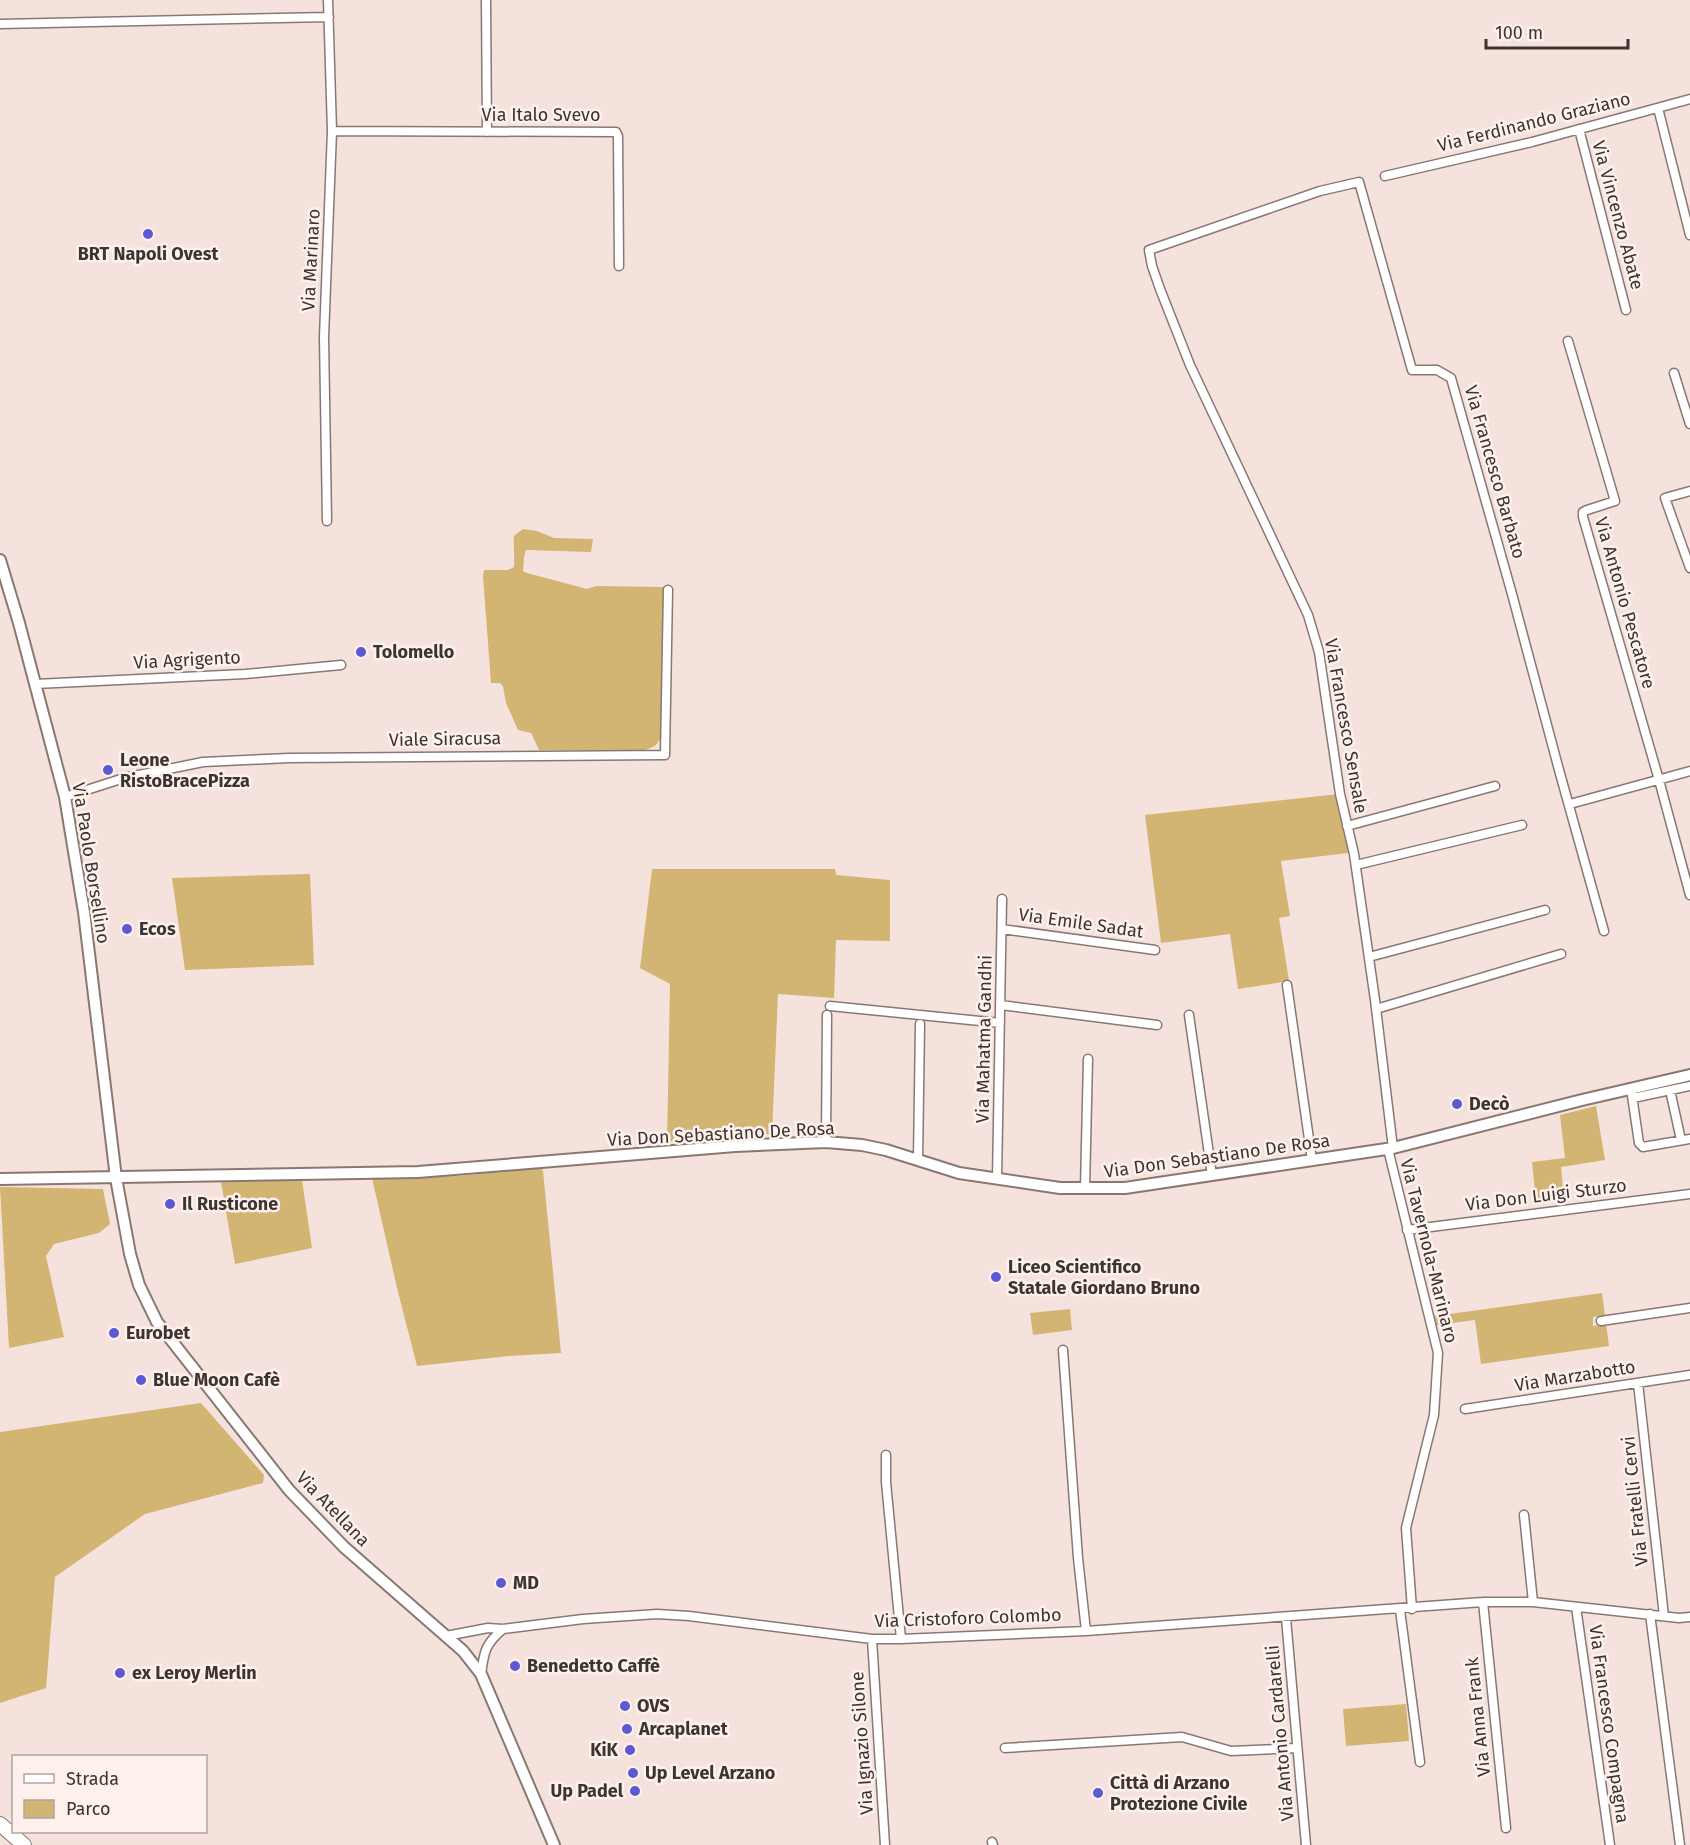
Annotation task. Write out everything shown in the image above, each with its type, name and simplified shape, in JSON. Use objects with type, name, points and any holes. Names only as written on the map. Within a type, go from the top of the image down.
[{"type":"highway","points":[[0,1824],[24,1845]]},
{"type":"street","name":"Via Marinaro","points":[[327,521],[324,337],[332,131],[328,0]]},
{"type":"street","points":[[486,0],[487,132]]},
{"type":"street","points":[[0,24],[329,17]]},
{"type":"street","name":"Via Ferdinando Graziano","points":[[1385,176],[1532,142],[1690,99]]},
{"type":"street","points":[[1658,108],[1690,235]]},
{"type":"street","name":"Via Vincenzo Abate","points":[[1579,129],[1626,310]]},
{"type":"street","name":"Via Italo Svevo","points":[[332,131],[617,134],[619,266]]},
{"type":"street","name":"Via Francesco Barbato","points":[[1165,243],[1320,191],[1359,182],[1412,370],[1437,370],[1451,378],[1604,931]]},
{"type":"street","name":"Via Francesco Sensale","points":[[1165,243],[1149,250],[1160,289],[1190,365],[1308,615],[1319,652],[1340,794],[1356,865],[1376,1009],[1390,1149]]},
{"type":"street","name":"Via Antonio Pescatore","points":[[1568,341],[1615,501],[1587,510],[1583,512],[1582,517],[1690,895]]},
{"type":"street","points":[[1674,373],[1690,424]]},
{"type":"street","points":[[1690,491],[1665,498],[1690,567]]},
{"type":"street","name":"Via Paolo Borsellino","points":[[0,560],[65,797],[84,912],[116,1178]]},
{"type":"street","name":"Viale Siracusa","points":[[65,797],[124,778],[203,762],[289,758],[665,755],[668,590]]},
{"type":"street","name":"Via Agrigento","points":[[35,684],[245,674],[341,665]]},
{"type":"street","points":[[1570,804],[1690,771]]},
{"type":"street","points":[[1347,826],[1496,786]]},
{"type":"street","points":[[1356,865],[1522,825]]},
{"type":"street","name":"Via Mahatma Gandhi","points":[[997,1179],[1002,899]]},
{"type":"street","points":[[1369,957],[1545,910]]},
{"type":"street","name":"Via Emile Sadat","points":[[1002,929],[1155,950]]},
{"type":"street","points":[[1376,1009],[1561,954]]},
{"type":"street","points":[[1287,985],[1312,1160]]},
{"type":"street","points":[[1001,1005],[1156,1026]]},
{"type":"street","points":[[830,1006],[1000,1023]]},
{"type":"street","points":[[826,1142],[827,1015]]},
{"type":"street","points":[[1189,1015],[1212,1175]]},
{"type":"street","points":[[918,1160],[920,1024]]},
{"type":"street","points":[[1085,1188],[1088,1059]]},
{"type":"street","name":"Via Don Sebastiano De Rosa","points":[[0,1179],[418,1172],[735,1146],[826,1142],[862,1145],[918,1160],[948,1171],[997,1179],[1060,1188],[1125,1188],[1390,1149],[1632,1093],[1690,1075]]},
{"type":"street","points":[[1670,1090],[1686,1140],[1643,1147],[1639,1143],[1632,1093],[1690,1086]]},
{"type":"street","name":"Via Tavernola-Marinaro","points":[[1390,1149],[1437,1353],[1434,1415],[1406,1528],[1412,1609]]},
{"type":"street","name":"Via Atellana","points":[[116,1178],[130,1254],[139,1285],[158,1323],[297,1498],[344,1547],[463,1651],[481,1674],[554,1845]]},
{"type":"street","name":"Via Don Luigi Sturzo","points":[[1407,1230],[1690,1194]]},
{"type":"street","points":[[1601,1321],[1690,1308]]},
{"type":"street","points":[[1063,1350],[1078,1558],[1086,1631]]},
{"type":"street","name":"Via Marzabotto","points":[[1466,1409],[1690,1375]]},
{"type":"street","name":"Via Fratelli Cervi","points":[[1638,1383],[1664,1616]]},
{"type":"street","points":[[886,1455],[886,1482],[901,1639]]},
{"type":"street","points":[[1524,1515],[1533,1602]]},
{"type":"street","name":"Via Cristoforo Colombo","points":[[446,1636],[488,1628],[503,1629],[583,1619],[657,1614],[872,1639],[1086,1631],[1400,1610],[1483,1602],[1533,1602],[1679,1618],[1690,1617]]},
{"type":"street","name":"Via Anna Frank","points":[[1483,1602],[1506,1828]]},
{"type":"street","name":"Via Francesco Compagna","points":[[1576,1607],[1610,1845]]},
{"type":"street","points":[[1400,1610],[1420,1762]]},
{"type":"street","points":[[1650,1614],[1680,1845]]},
{"type":"street","name":"Via Antonio Cardarelli","points":[[1286,1618],[1306,1845]]},
{"type":"street","points":[[481,1674],[485,1648],[503,1629]]},
{"type":"street","name":"Via Ignazio Silone","points":[[872,1639],[885,1845]]},
{"type":"street","points":[[1005,1748],[1182,1737],[1231,1751],[1297,1748]]},
{"type":"green space","points":[[523,529],[537,531],[554,538],[593,539],[591,552],[526,550],[523,571],[527,573],[587,589],[596,586],[664,587],[662,737],[655,746],[643,751],[539,750],[531,733],[518,730],[506,703],[503,686],[500,683],[491,683],[483,576],[484,570],[508,570],[514,567],[514,536]]},
{"type":"green space","points":[[1339,794],[1348,853],[1281,861],[1290,916],[1279,918],[1289,981],[1238,989],[1230,934],[1161,943],[1145,815]]},
{"type":"green space","points":[[652,869],[835,869],[836,875],[890,880],[890,941],[836,940],[834,998],[778,994],[772,1134],[667,1142],[670,984],[640,968]]},
{"type":"green space","points":[[310,874],[314,965],[185,970],[172,878]]},
{"type":"green space","points":[[1596,1106],[1605,1160],[1561,1167],[1564,1199],[1536,1203],[1532,1162],[1565,1158],[1560,1115]]},
{"type":"green space","points":[[541,1167],[561,1353],[417,1366],[372,1178],[460,1176]]},
{"type":"green space","points":[[302,1180],[312,1248],[235,1264],[221,1182]]},
{"type":"green space","points":[[0,1187],[103,1189],[110,1224],[99,1233],[54,1244],[46,1256],[64,1337],[9,1348]]},
{"type":"green space","points":[[1602,1293],[1605,1316],[1593,1317],[1593,1326],[1606,1324],[1609,1346],[1481,1364],[1475,1320],[1436,1325],[1435,1316]]},
{"type":"green space","points":[[1070,1309],[1072,1330],[1033,1335],[1030,1313]]},
{"type":"green space","points":[[201,1403],[264,1475],[263,1483],[145,1514],[55,1577],[46,1688],[0,1703],[0,1432]]},
{"type":"green space","points":[[1406,1704],[1409,1741],[1346,1746],[1343,1709]]},
{"type":"place","name":"BRT Napoli Ovest","points":[[148,234]]},
{"type":"place","name":"Tolomello","points":[[361,652]]},
{"type":"place","name":"Leone RistoBracePizza","points":[[108,770]]},
{"type":"place","name":"Ecos","points":[[127,929]]},
{"type":"place","name":"Decò","points":[[1457,1104]]},
{"type":"place","name":"Il Rusticone","points":[[170,1204]]},
{"type":"place","name":"Liceo Scientifico Statale Giordano Bruno","points":[[996,1277]]},
{"type":"place","name":"Eurobet","points":[[114,1333]]},
{"type":"place","name":"Blue Moon Cafè","points":[[141,1380]]},
{"type":"place","name":"MD","points":[[501,1583]]},
{"type":"place","name":"Benedetto Caffè","points":[[515,1666]]},
{"type":"place","name":"ex Leroy Merlin","points":[[120,1673]]},
{"type":"place","name":"OVS","points":[[625,1706]]},
{"type":"place","name":"Arcaplanet","points":[[627,1729]]},
{"type":"place","name":"KiK","points":[[630,1750]]},
{"type":"place","name":"Up Level Arzano","points":[[633,1773]]},
{"type":"place","name":"Up Padel","points":[[635,1791]]},
{"type":"place","name":"Città di Arzano Protezione Civile","points":[[1098,1793]]}]
